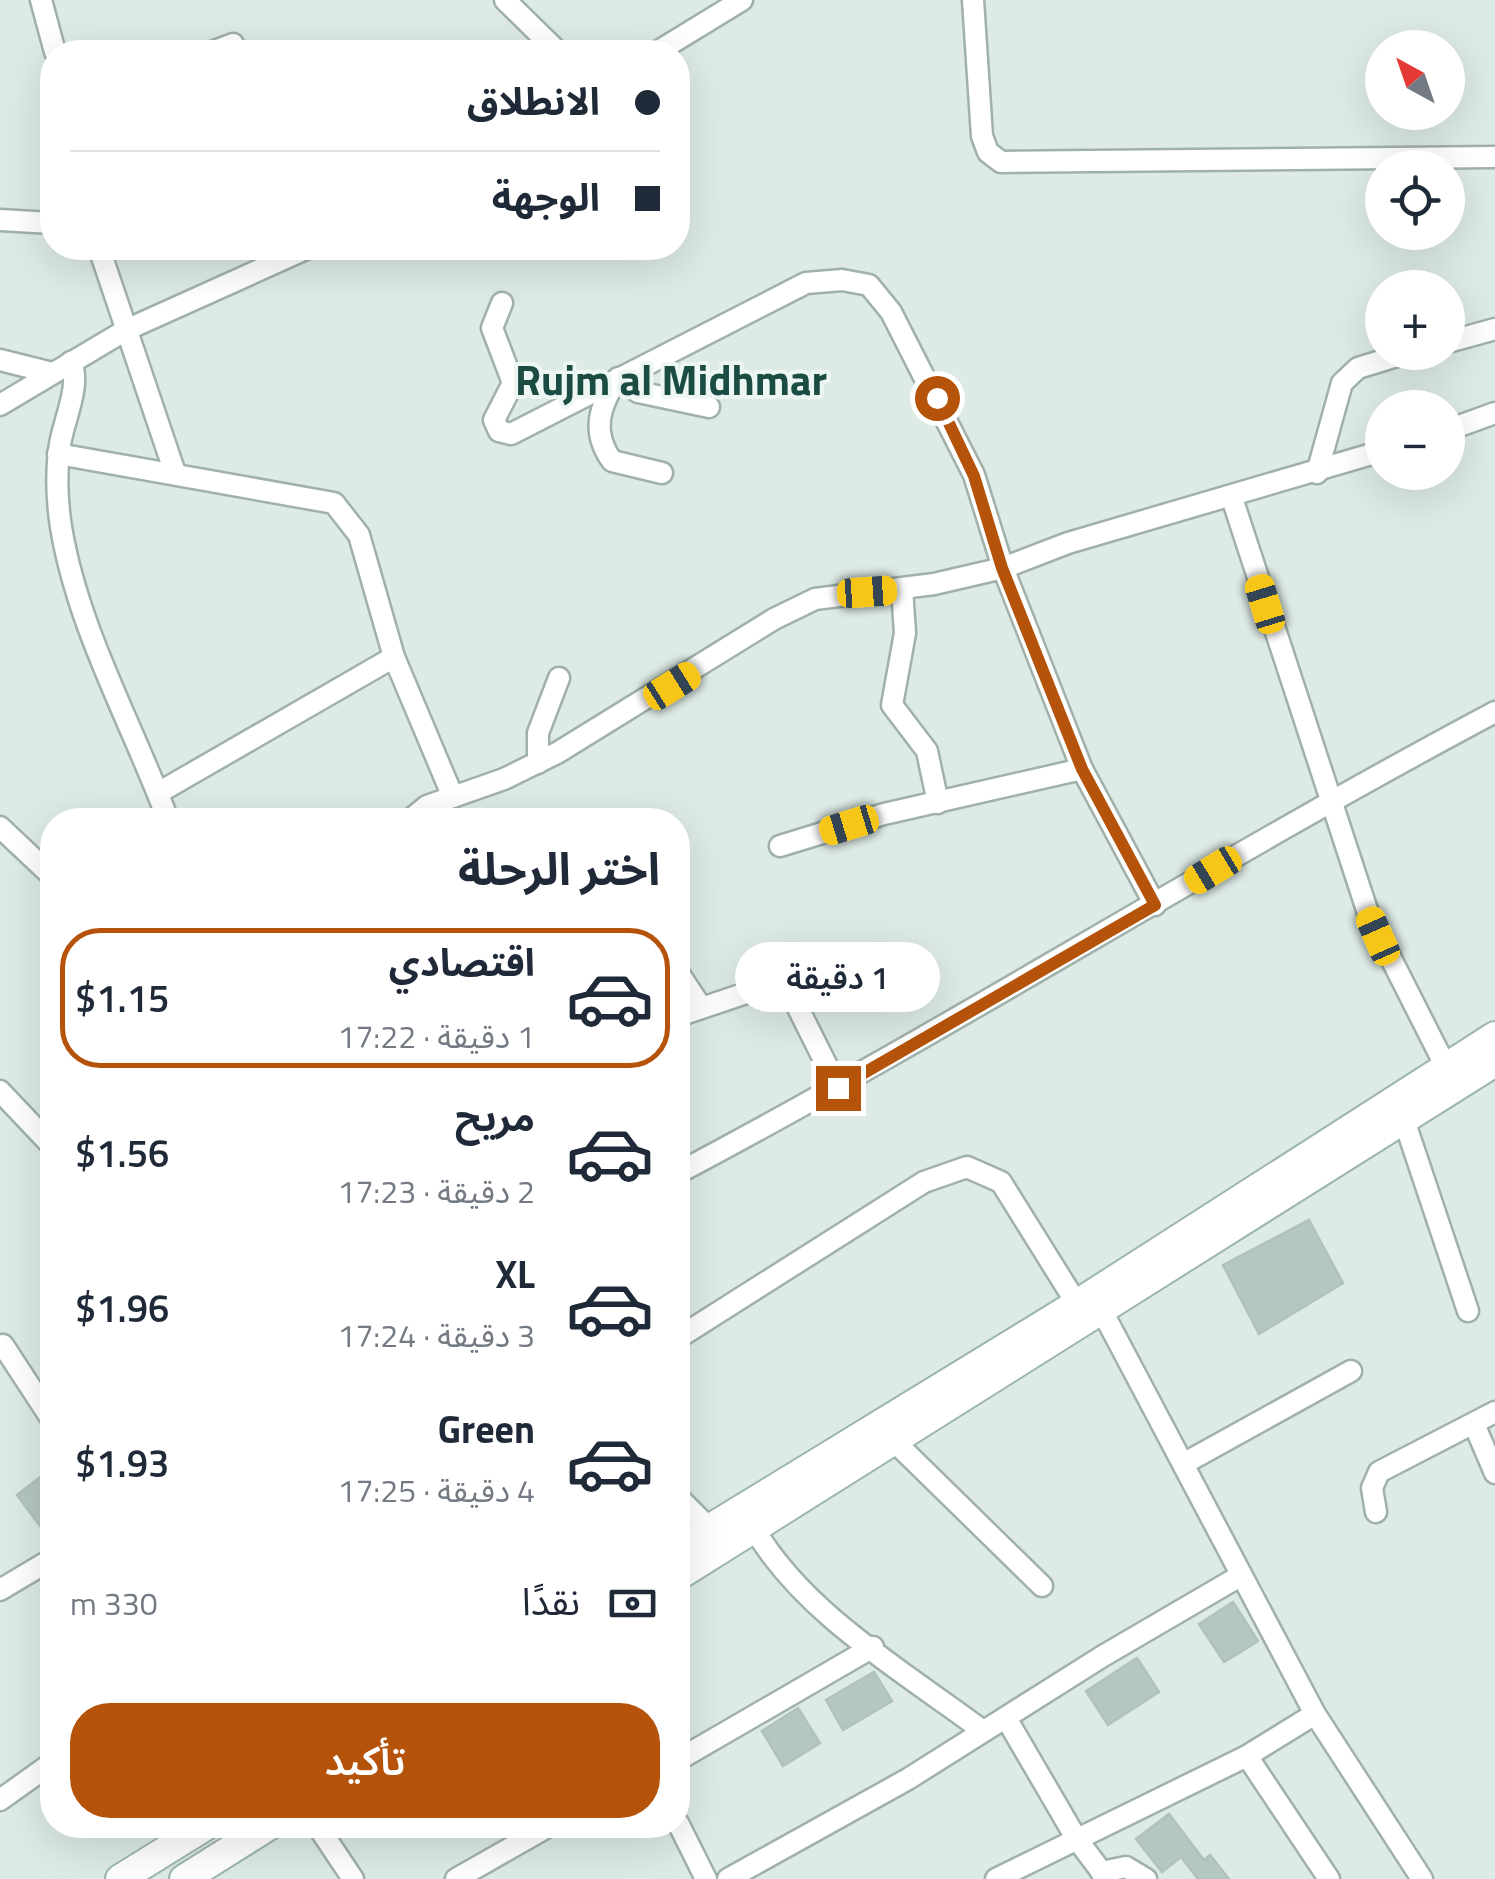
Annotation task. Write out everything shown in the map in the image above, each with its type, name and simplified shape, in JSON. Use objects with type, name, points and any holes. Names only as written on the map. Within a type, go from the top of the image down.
[{"type":"street","points":[[41,0],[51,40]]},
{"type":"street","points":[[505,0],[546,40]]},
{"type":"street","points":[[677,40],[742,0]]},
{"type":"street","points":[[973,0],[982,136],[988,152],[1000,162],[1495,157]]},
{"type":"street","points":[[0,220],[40,222]]},
{"type":"street","points":[[103,260],[175,474]]},
{"type":"street","points":[[0,405],[126,330],[281,260]]},
{"type":"street","points":[[502,303],[492,328],[512,384],[496,409],[494,420],[499,431],[511,434],[806,283],[842,280],[869,285],[885,302],[952,426],[988,511],[1002,568],[1082,769],[1155,905]]},
{"type":"street","points":[[1465,338],[1495,330]]},
{"type":"street","points":[[0,360],[52,373]]},
{"type":"street","points":[[71,362],[74,382],[58,454],[57,498],[76,590],[164,808]]},
{"type":"street","points":[[1316,473],[1342,383],[1365,366]]},
{"type":"street","points":[[618,378],[638,392],[709,407]]},
{"type":"street","points":[[618,378],[600,413],[602,446],[612,461],[662,473]]},
{"type":"street","points":[[1465,424],[1495,413]]},
{"type":"street","points":[[58,454],[334,503],[359,534],[394,657],[453,797]]},
{"type":"street","points":[[424,808],[538,763],[648,700],[796,606],[839,594],[902,589],[1002,568],[1068,542],[1365,457]]},
{"type":"street","points":[[1232,498],[1329,800],[1388,958],[1450,1075]]},
{"type":"street","points":[[902,589],[904,649],[892,705],[927,751],[938,803]]},
{"type":"street","points":[[158,792],[394,657]]},
{"type":"street","points":[[538,763],[538,733],[560,678]]},
{"type":"street","points":[[690,1167],[838,1088],[1329,800],[1495,712]]},
{"type":"street","points":[[780,846],[884,814],[1082,769]]},
{"type":"street","points":[[0,826],[40,864]]},
{"type":"street","points":[[690,1011],[761,988],[782,988],[794,1000],[838,1088]]},
{"type":"street","points":[[690,990],[701,1007]]},
{"type":"street","points":[[690,1541],[1404,1120],[1495,1036]]},
{"type":"street","points":[[690,1569],[895,1442],[1090,1308],[1450,1075],[1495,1062]]},
{"type":"street","points":[[0,1091],[40,1133]]},
{"type":"street","points":[[1404,1120],[1468,1311]]},
{"type":"street","points":[[690,1330],[924,1182],[967,1168],[1000,1182],[1090,1308],[1183,1464],[1315,1714],[1422,1879]]},
{"type":"street","points":[[2,1345],[40,1402]]},
{"type":"street","points":[[1183,1464],[1351,1371]]},
{"type":"street","points":[[1376,1512],[1373,1479],[1379,1472],[1495,1412]]},
{"type":"street","points":[[1474,1424],[1495,1473]]},
{"type":"street","points":[[895,1442],[1042,1586]]},
{"type":"street","points":[[690,1510],[710,1529]]},
{"type":"street","points":[[755,1530],[789,1574],[873,1647],[983,1731]]},
{"type":"street","points":[[0,1590],[40,1566]]},
{"type":"street","points":[[728,1879],[908,1779],[1240,1576]]},
{"type":"street","points":[[690,1753],[873,1647]]},
{"type":"street","points":[[996,1879],[1247,1756],[1315,1714]]},
{"type":"street","points":[[1006,1718],[1076,1838],[1104,1875],[1126,1867],[1146,1879]]},
{"type":"street","points":[[1247,1756],[1330,1879]]},
{"type":"street","points":[[0,1800],[40,1771]]},
{"type":"street","points":[[120,1879],[185,1838]]},
{"type":"street","points":[[184,1879],[249,1838]]},
{"type":"street","points":[[326,1838],[353,1879]]},
{"type":"street","points":[[456,1879],[528,1838]]},
{"type":"street","points":[[686,1838],[706,1879]]},
{"type":"building","points":[[1309,1220],[1343,1283],[1259,1334],[1223,1265]]},
{"type":"building","points":[[40,1477],[40,1526],[17,1495]]},
{"type":"building","points":[[1233,1602],[1258,1641],[1224,1662],[1199,1624]]},
{"type":"building","points":[[1137,1658],[1159,1692],[1108,1725],[1086,1691]]},
{"type":"building","points":[[874,1672],[892,1701],[843,1730],[826,1700]]},
{"type":"building","points":[[798,1708],[820,1743],[783,1766],[762,1731]]},
{"type":"building","points":[[1169,1814],[1204,1860],[1210,1855],[1229,1879],[1198,1879],[1181,1857],[1162,1872],[1136,1839]]},
{"type":"district","name":"Rujm al Midhmar","points":[[671,379]]},
{"type":"route","points":[[838,1088],[1155,905],[1082,769],[1002,568],[988,511],[937,398]]}]
